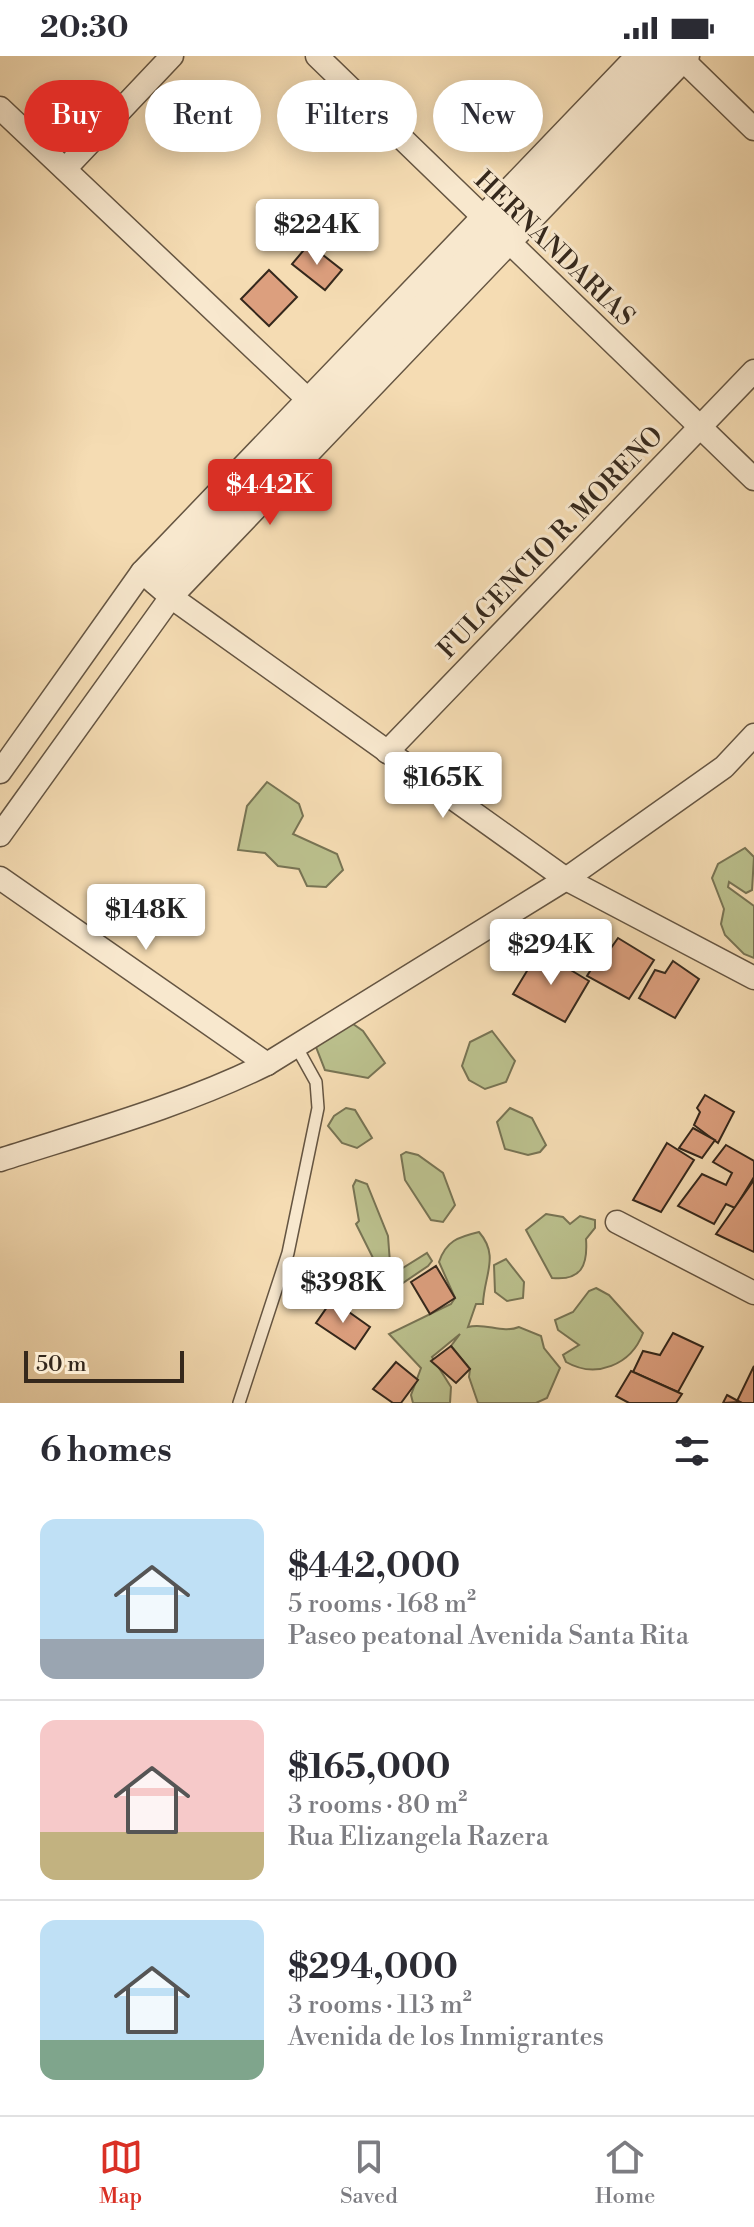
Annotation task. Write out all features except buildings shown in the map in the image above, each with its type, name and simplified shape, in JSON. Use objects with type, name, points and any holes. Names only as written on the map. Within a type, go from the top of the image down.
[{"type":"street","points":[[65,169],[172,56]]},
{"type":"street","name":"HERNANDARIAS","points":[[317,56],[754,479]]},
{"type":"street","points":[[496,230],[637,56]]},
{"type":"street","points":[[0,772],[156,584],[661,56]]},
{"type":"street","points":[[0,835],[156,584],[496,230],[684,57],[754,129]]},
{"type":"street","points":[[0,108],[322,412]]},
{"type":"street","name":"FULGENCIO R. MORENO","points":[[387,752],[754,371]]},
{"type":"street","points":[[156,584],[566,879],[754,978]]},
{"type":"street","points":[[724,767],[754,735]]},
{"type":"street","points":[[0,1160],[180,1102],[267,1064],[566,879],[754,749]]},
{"type":"street","points":[[0,878],[267,1064]]},
{"type":"street","points":[[617,1222],[754,1293]]},
{"type":"lane","points":[[239,1403],[288,1253],[318,1108],[316,1082],[296,1046]]},
{"type":"green space","points":[[267,782],[299,804],[303,816],[293,834],[337,854],[343,870],[326,887],[307,886],[299,869],[278,866],[265,853],[238,850],[247,806]]},
{"type":"green space","points":[[745,848],[754,857],[752,890],[746,893],[729,882],[728,887],[754,906],[754,958],[744,954],[725,935],[721,924],[724,909],[712,878],[718,864]]},
{"type":"green space","points":[[346,1019],[363,1031],[385,1063],[368,1078],[325,1070],[316,1047]]},
{"type":"green space","points":[[492,1031],[515,1061],[506,1082],[485,1089],[469,1080],[462,1066],[470,1042]]},
{"type":"green space","points":[[346,1108],[355,1110],[372,1138],[357,1148],[342,1143],[328,1126],[334,1116]]},
{"type":"green space","points":[[510,1108],[532,1118],[546,1145],[540,1152],[528,1155],[505,1149],[497,1122]]},
{"type":"green space","points":[[406,1152],[418,1155],[443,1173],[455,1205],[443,1222],[431,1220],[405,1180],[401,1155]]},
{"type":"green space","points":[[356,1180],[367,1184],[388,1236],[390,1263],[378,1268],[356,1224],[359,1221],[353,1186]]},
{"type":"green space","points":[[546,1214],[563,1217],[570,1224],[580,1216],[595,1220],[595,1228],[586,1239],[584,1264],[570,1277],[552,1278],[526,1230]]},
{"type":"green space","points":[[479,1232],[489,1249],[490,1258],[483,1304],[476,1304],[468,1327],[519,1327],[541,1336],[544,1348],[560,1368],[547,1398],[536,1403],[478,1403],[469,1377],[470,1369],[451,1346],[460,1334],[432,1357],[451,1387],[450,1403],[413,1403],[411,1395],[421,1368],[389,1334],[451,1304],[455,1298],[439,1262],[445,1249],[454,1241]]},
{"type":"green space","points":[[427,1253],[432,1261],[428,1266],[397,1287],[398,1271]]},
{"type":"green space","points":[[506,1259],[524,1282],[523,1298],[507,1301],[495,1292],[494,1265]]},
{"type":"green space","points":[[596,1288],[609,1295],[643,1333],[621,1361],[600,1369],[589,1369],[566,1362],[563,1355],[579,1345],[558,1330],[555,1320],[573,1312],[589,1291]]}]
